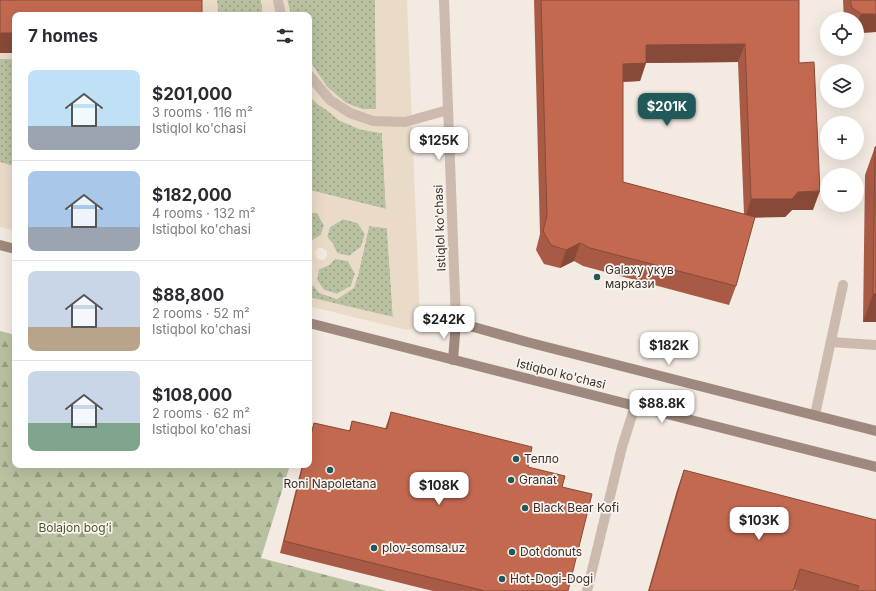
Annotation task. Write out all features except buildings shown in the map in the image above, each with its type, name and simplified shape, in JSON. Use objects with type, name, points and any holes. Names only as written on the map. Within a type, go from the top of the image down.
[{"type":"street","points":[[278,0],[280,12]]},
{"type":"street","name":"Istiqlol ko'chasi","points":[[444,0],[456,322],[453,360]]},
{"type":"street","points":[[312,79],[330,100],[350,113],[373,121],[405,122],[448,110]]},
{"type":"street","points":[[0,245],[12,247]]},
{"type":"street","points":[[815,415],[843,285]]},
{"type":"street","name":"Istiqbol ko'chasi","points":[[456,322],[535,344],[876,431]]},
{"type":"street","name":"Istiqbol ko'chasi","points":[[312,324],[876,467]]},
{"type":"street","points":[[831,342],[876,345]]},
{"type":"street","points":[[587,591],[622,447],[635,406]]},
{"type":"green space","points":[[217,0],[261,0],[263,12],[218,12]]},
{"type":"green space","points":[[287,0],[375,0],[377,110],[362,109],[346,103],[327,87],[312,64],[312,12],[290,12]]},
{"type":"green space","points":[[0,59],[12,59],[12,166],[0,162]]},
{"type":"green space","points":[[312,99],[319,105],[359,129],[382,133],[386,209],[312,191]]},
{"type":"green space","points":[[312,212],[317,213],[324,225],[321,235],[312,241]]},
{"type":"green space","points":[[343,219],[358,223],[365,234],[361,247],[349,256],[337,253],[333,244],[327,237],[330,227]]},
{"type":"green space","points":[[369,226],[387,228],[393,317],[312,299],[313,284],[337,299],[353,288],[358,275]]},
{"type":"green space","points":[[335,258],[348,261],[355,274],[351,286],[337,294],[324,290],[317,280],[319,269],[329,265]]},
{"type":"green space","name":"Bolajon bog‘i","points":[[0,331],[12,334],[12,468],[289,468],[261,558],[387,591],[0,591]]},
{"type":"shaded area","points":[[194,0],[217,0],[218,12],[194,12]]},
{"type":"shaded area","points":[[261,0],[287,0],[290,12],[263,12]]},
{"type":"shaded area","points":[[375,0],[407,0],[420,320],[416,328],[406,330],[312,307],[312,298],[393,317],[387,228],[369,226],[354,288],[337,299],[319,293],[313,285],[312,288],[312,241],[321,235],[324,225],[317,213],[312,212],[312,191],[386,209],[382,133],[359,129],[340,121],[312,98],[312,64],[327,87],[346,103],[362,109],[376,109]],"holes":[[[343,219],[358,223],[365,234],[361,247],[349,256],[337,253],[333,244],[327,237],[330,227]],[[318,248],[323,248],[327,251],[327,256],[324,260],[319,260],[316,257],[315,252]],[[335,259],[348,261],[355,274],[351,286],[337,294],[324,290],[317,280],[319,269],[329,265]]]},
{"type":"shaded area","points":[[0,53],[12,53],[12,59],[0,59]]},
{"type":"shaded area","points":[[0,162],[12,166],[12,230],[0,227]]},
{"type":"place","name":"Galaxy укув маркази","points":[[597,277]]},
{"type":"place","name":"Тепло","points":[[516,459]]},
{"type":"place","name":"Roni Napoletana","points":[[330,470]]},
{"type":"place","name":"Granat","points":[[511,480]]},
{"type":"place","name":"Black Bear Kofi","points":[[525,508]]},
{"type":"place","name":"plov-somsa.uz","points":[[374,548]]},
{"type":"place","name":"Dot donuts","points":[[512,552]]},
{"type":"place","name":"Hot-Dogi-Dogi","points":[[502,579]]}]
